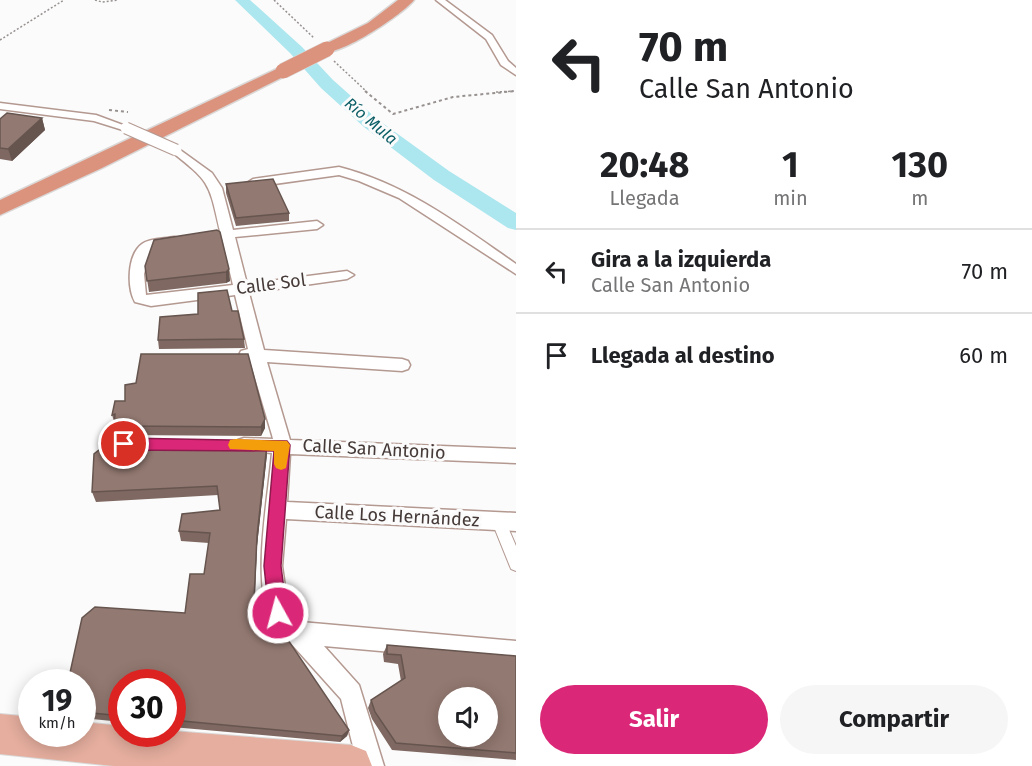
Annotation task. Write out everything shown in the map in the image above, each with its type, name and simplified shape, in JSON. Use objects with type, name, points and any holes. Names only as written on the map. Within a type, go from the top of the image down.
[{"type":"highway","points":[[0,208],[283,71],[330,55],[407,0]]},
{"type":"main road","points":[[0,734],[351,766]]},
{"type":"street","points":[[440,0],[493,41],[498,56],[508,68],[516,72]]},
{"type":"street","points":[[0,106],[96,118],[126,128],[176,150],[227,187],[339,171],[363,178],[403,195],[433,213],[516,270]]},
{"type":"street","points":[[227,187],[227,234],[281,440],[278,510],[272,566],[278,613],[351,693],[371,766]]},
{"type":"street","points":[[205,237],[317,225]]},
{"type":"street","name":"Calle Sol","points":[[183,240],[150,245],[144,249],[136,270],[136,291],[140,299],[151,301],[347,276]]},
{"type":"street","points":[[235,355],[402,365]]},
{"type":"street","name":"Calle San Antonio","points":[[226,444],[281,440],[516,456]]},
{"type":"street","name":"Calle Los Hernández","points":[[278,510],[507,522]]},
{"type":"street","points":[[507,522],[516,564]]},
{"type":"street","points":[[296,633],[516,652]]},
{"type":"path","points":[[0,40],[64,0]]},
{"type":"path","points":[[95,0],[102,2],[118,0]]},
{"type":"path","points":[[274,0],[314,38]]},
{"type":"path","points":[[330,55],[381,106],[393,114],[455,95],[516,91]]},
{"type":"building","points":[[7,113],[42,118],[8,149],[0,148],[0,119]]},
{"type":"building","points":[[273,179],[289,213],[236,218],[226,184]]},
{"type":"building","points":[[217,230],[220,232],[229,269],[226,272],[147,281],[145,266],[154,240]]},
{"type":"building","points":[[227,290],[232,311],[238,311],[244,339],[158,340],[160,317],[198,314],[198,293]]},
{"type":"building","points":[[141,354],[248,354],[265,419],[261,427],[122,426],[114,428],[115,414],[112,415],[115,401],[125,401],[125,385],[136,383]]},
{"type":"building","points":[[114,440],[121,443],[267,444],[257,536],[253,621],[265,623],[284,634],[349,730],[342,736],[186,721],[186,669],[108,669],[108,715],[96,713],[96,669],[71,669],[82,618],[95,607],[185,613],[190,574],[204,574],[210,533],[179,531],[182,514],[220,510],[217,486],[92,492],[94,454],[104,446],[113,446]]},
{"type":"building","points":[[387,645],[516,656],[516,753],[444,747],[498,747],[498,687],[438,687],[438,746],[396,743],[375,712],[371,700],[405,678],[401,655],[387,654]]},
{"type":"waterway","name":"Río Mula","points":[[242,0],[296,50],[327,84],[371,123],[442,176],[516,223]]},
{"type":"slow traffic","points":[[236,445],[282,445],[281,464]]},
{"type":"route","points":[[124,444],[282,445],[272,566],[278,613]]}]
